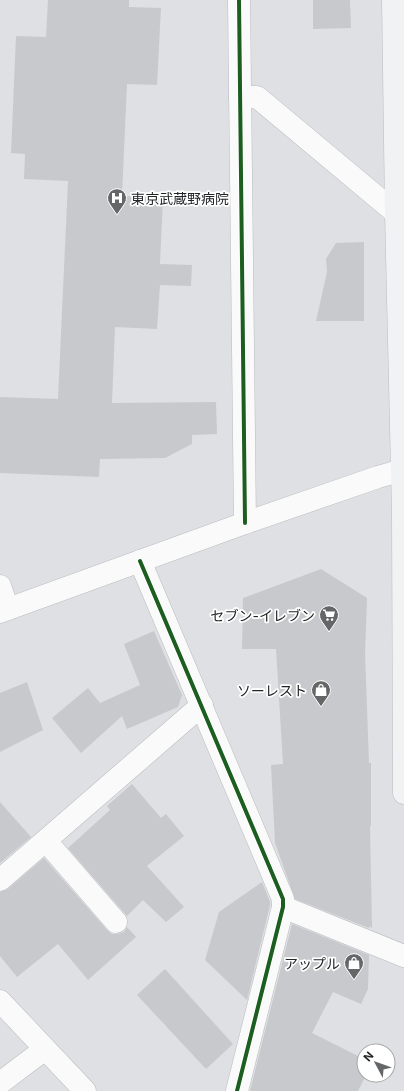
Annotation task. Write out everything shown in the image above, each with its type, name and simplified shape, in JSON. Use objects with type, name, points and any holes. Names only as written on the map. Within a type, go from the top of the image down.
[{"type":"main road","points":[[393,0],[396,213],[403,468],[404,793]]},
{"type":"street","points":[[239,0],[245,523]]},
{"type":"street","points":[[240,97],[257,97],[396,213]]},
{"type":"street","points":[[0,586],[4,610],[403,468]]},
{"type":"street","points":[[140,561],[284,899],[237,1091]]},
{"type":"street","points":[[0,880],[202,705]]},
{"type":"street","points":[[46,841],[116,922]]},
{"type":"street","points":[[283,907],[404,956]]},
{"type":"street","points":[[0,1001],[85,1091]]},
{"type":"street","points":[[0,1083],[45,1049]]},
{"type":"building","points":[[48,0],[129,0],[129,7],[161,8],[157,85],[127,84],[122,196],[163,198],[160,264],[192,265],[191,286],[160,285],[157,329],[115,327],[112,403],[216,402],[217,434],[192,435],[192,444],[165,458],[100,459],[99,477],[0,473],[0,397],[58,399],[68,181],[24,179],[25,154],[11,153],[16,36],[46,37]]},
{"type":"building","points":[[313,0],[350,0],[351,28],[313,29]]},
{"type":"building","points":[[364,242],[364,321],[316,321],[327,272],[326,259],[336,243]]},
{"type":"building","points":[[321,569],[367,598],[365,653],[369,763],[371,763],[370,826],[372,928],[295,899],[275,843],[271,765],[283,764],[276,649],[242,649],[243,598]]},
{"type":"building","points":[[154,631],[182,695],[178,707],[127,729],[122,716],[81,753],[52,718],[88,688],[100,703],[140,685],[124,644]]},
{"type":"building","points":[[27,682],[43,730],[0,752],[0,693]]},
{"type":"building","points":[[132,784],[161,818],[166,814],[184,836],[147,866],[184,907],[166,922],[143,900],[127,916],[68,848],[110,810],[107,806]]},
{"type":"building","points":[[0,802],[31,837],[0,863]]},
{"type":"building","points":[[44,858],[107,930],[112,934],[118,934],[124,932],[127,927],[136,937],[88,980],[58,944],[17,977],[0,956],[0,892],[8,889]]},
{"type":"building","points":[[262,882],[270,905],[247,1000],[205,960],[219,912]]},
{"type":"building","points":[[292,924],[369,955],[368,989],[361,1004],[333,992],[312,1033],[356,1055],[356,1083],[362,1083],[358,1091],[250,1091]]},
{"type":"building","points":[[165,969],[233,1044],[206,1069],[137,995]]},
{"type":"cycle path","points":[[239,0],[245,523]]},
{"type":"cycle path","points":[[140,561],[283,899],[283,907],[237,1091]]},
{"type":"place","name":"東京武蔵野病院","points":[[117,215]]},
{"type":"place","name":"セブン-イレブン","points":[[329,632]]},
{"type":"place","name":"ソーレスト","points":[[321,707]]},
{"type":"place","name":"アップル","points":[[354,980]]}]
